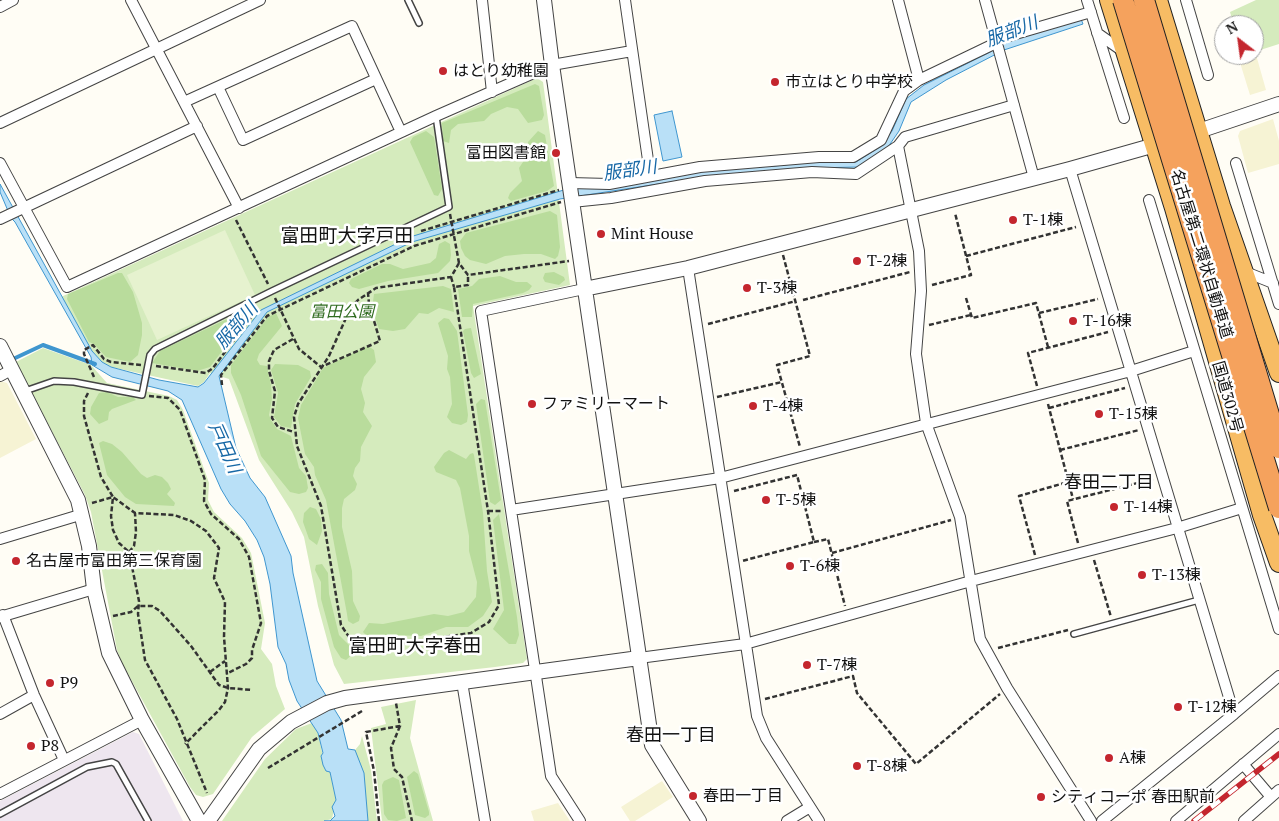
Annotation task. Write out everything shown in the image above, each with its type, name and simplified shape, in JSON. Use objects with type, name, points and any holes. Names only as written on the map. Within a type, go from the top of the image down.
[{"type":"highway","name":"国道302号","points":[[1109,0],[1154,146],[1262,515],[1279,563]]},
{"type":"highway","name":"名古屋第二環状自動車道","points":[[1123,0],[1279,508]]},
{"type":"highway","name":"名古屋第二環状自動車道","points":[[1144,0],[1279,448]]},
{"type":"highway","points":[[1158,0],[1243,271],[1279,373]]},
{"type":"street","points":[[0,6],[13,0]]},
{"type":"street","points":[[130,0],[197,126],[235,210]]},
{"type":"street","points":[[0,123],[156,49],[240,4],[260,0]]},
{"type":"street","points":[[482,0],[492,92]]},
{"type":"street","points":[[544,0],[584,289],[652,745],[699,821]]},
{"type":"street","points":[[625,0],[650,174]]},
{"type":"street","points":[[898,0],[919,80]]},
{"type":"street","points":[[984,0],[1034,178]]},
{"type":"street","points":[[1087,0],[1124,118]]},
{"type":"street","points":[[1186,0],[1208,75]]},
{"type":"street","points":[[571,191],[611,198],[705,181],[812,172],[856,174],[889,145],[904,91],[919,80],[996,41],[1090,12]]},
{"type":"street","points":[[184,102],[352,26],[401,132]]},
{"type":"street","points":[[1097,33],[1125,53]]},
{"type":"street","points":[[0,163],[20,209],[67,288],[401,132],[552,65],[632,51]]},
{"type":"street","points":[[218,86],[243,140],[376,79]]},
{"type":"street","points":[[580,821],[551,776],[481,311],[688,268],[1070,169],[1154,146],[1279,104]]},
{"type":"street","points":[[571,191],[650,174],[700,167],[820,156],[853,157],[889,145],[905,137],[1014,106]]},
{"type":"street","points":[[4,217],[197,126]]},
{"type":"street","points":[[889,145],[911,209],[919,251],[921,288],[916,354],[926,423],[960,517],[980,639],[1007,688],[1091,821]]},
{"type":"street","points":[[1236,163],[1279,301]]},
{"type":"street","points":[[1070,169],[1234,714]]},
{"type":"street","points":[[1149,200],[1242,508],[1275,606],[1279,629]]},
{"type":"street","points":[[1173,281],[1189,264]]},
{"type":"street","points":[[688,268],[757,716],[766,738],[819,821]]},
{"type":"street","points":[[1243,271],[1273,283]]},
{"type":"street","points":[[511,510],[720,478],[1131,371],[1194,351]]},
{"type":"street","points":[[1,352],[6,373],[23,392],[81,510],[94,589],[109,654],[142,720],[199,821]]},
{"type":"street","points":[[208,821],[259,749],[291,722],[326,703],[345,698],[745,644],[971,581],[1177,528],[1242,508]]},
{"type":"street","points":[[0,539],[81,510]]},
{"type":"street","points":[[64,760],[34,696],[1,616],[94,589]]},
{"type":"street","points":[[1102,821],[1279,676]]},
{"type":"street","points":[[462,682],[485,821]]},
{"type":"street","points":[[0,714],[34,696]]},
{"type":"street","points":[[0,794],[142,720]]},
{"type":"street","points":[[1176,821],[1279,734]]},
{"type":"street","points":[[1244,764],[1271,797]]},
{"type":"street","points":[[1244,821],[1279,790]]},
{"type":"street","points":[[788,821],[810,807]]},
{"type":"lane","points":[[408,0],[419,23]]},
{"type":"lane","points":[[23,392],[54,381],[142,394],[150,355],[155,349],[449,207],[436,116]]},
{"type":"lane","points":[[1074,634],[1199,600]]},
{"type":"lane","points":[[0,814],[87,767],[112,762],[116,764],[148,821]]},
{"type":"path","points":[[418,232],[571,191]]},
{"type":"path","points":[[222,385],[221,375],[267,316],[414,246],[561,202],[571,191]]},
{"type":"path","points":[[921,288],[971,275],[952,199]]},
{"type":"path","points":[[235,210],[272,291]]},
{"type":"path","points":[[452,224],[459,263],[468,275],[468,285],[454,287]]},
{"type":"path","points":[[966,256],[1087,224]]},
{"type":"path","points":[[780,244],[810,356],[777,365],[802,456]]},
{"type":"path","points":[[468,275],[580,259]]},
{"type":"path","points":[[451,277],[376,288],[368,292],[350,309],[329,356],[298,404],[294,432],[296,446],[321,506],[341,625],[353,643],[378,647],[471,633],[489,622],[499,605],[488,511],[451,277],[459,263]]},
{"type":"path","points":[[803,300],[920,269]]},
{"type":"path","points":[[321,367],[380,341],[369,304],[368,292]]},
{"type":"path","points":[[267,302],[284,295]]},
{"type":"path","points":[[1039,313],[1108,297]]},
{"type":"path","points":[[966,298],[971,316]]},
{"type":"path","points":[[276,300],[293,339],[308,359],[321,367]]},
{"type":"path","points":[[697,327],[796,301]]},
{"type":"path","points":[[918,327],[971,316],[972,318],[1036,303],[1048,347]]},
{"type":"path","points":[[185,744],[219,710],[224,702],[228,688],[226,674],[225,602],[214,578],[219,548],[213,538],[191,521],[174,515],[134,513],[113,497],[101,477],[84,416],[84,401],[95,380],[84,350],[93,345],[104,359],[112,362],[206,373],[213,368],[259,306]]},
{"type":"path","points":[[1073,499],[1049,408],[1028,353],[1118,330]]},
{"type":"path","points":[[293,339],[274,350],[269,371],[275,391],[272,418],[278,427],[294,432]]},
{"type":"path","points":[[708,399],[782,382]]},
{"type":"path","points":[[1049,408],[1135,386]]},
{"type":"path","points":[[142,394],[168,398],[180,410],[204,480],[204,501],[215,518],[232,530],[249,557],[261,623],[252,650],[252,658],[246,664],[226,674]]},
{"type":"path","points":[[1060,450],[1147,427]]},
{"type":"path","points":[[722,494],[798,475],[814,542]]},
{"type":"path","points":[[1080,552],[1067,501],[1162,477]]},
{"type":"path","points":[[1037,564],[1019,496],[1068,482]]},
{"type":"path","points":[[81,510],[113,497]]},
{"type":"path","points":[[113,497],[111,516],[113,530],[119,543],[129,552],[145,660],[176,719],[207,793]]},
{"type":"path","points":[[129,552],[134,546],[136,532],[134,513]]},
{"type":"path","points":[[832,553],[960,517]]},
{"type":"path","points":[[733,563],[828,539],[848,615]]},
{"type":"path","points":[[1092,550],[1112,624]]},
{"type":"path","points":[[101,619],[130,612],[138,606],[152,606],[160,611],[219,685],[228,688],[252,690]]},
{"type":"path","points":[[987,651],[1072,629],[1074,634]]},
{"type":"path","points":[[210,672],[226,661]]},
{"type":"path","points":[[755,702],[853,676],[857,693],[916,764],[1007,688]]},
{"type":"path","points":[[396,701],[400,726],[390,748],[394,769],[402,777],[412,821]]},
{"type":"path","points":[[268,768],[362,711]]},
{"type":"path","points":[[379,821],[374,771],[366,732],[400,726]]},
{"type":"shaded area","points":[[1241,65],[1259,65],[1266,90],[1250,95]]},
{"type":"shaded area","points":[[1273,119],[1279,141],[1279,164],[1248,173],[1238,136],[1240,131]]},
{"type":"shaded area","points":[[0,381],[7,383],[36,439],[0,458]]},
{"type":"shaded area","points":[[133,732],[139,734],[183,821],[0,821],[0,801]]},
{"type":"shaded area","points":[[662,781],[673,797],[635,821],[630,821],[621,807]]},
{"type":"shaded area","points":[[558,803],[570,821],[534,821],[531,811]]},
{"type":"green space","points":[[1256,0],[1279,0],[1279,44],[1264,49],[1264,15],[1231,15],[1230,12]]},
{"type":"green space","name":"富田公園","points":[[537,78],[543,82],[570,285],[473,306],[527,659],[523,663],[495,667],[344,684],[334,665],[318,606],[304,537],[292,512],[259,460],[229,379],[210,373],[204,382],[198,386],[111,367],[102,362],[92,351],[61,297]]},
{"type":"green space","points":[[535,84],[539,86],[544,115],[542,120],[528,123],[518,109],[507,107],[491,114],[484,121],[458,124],[451,130],[449,143],[443,141],[442,123]]},
{"type":"green space","points":[[426,131],[434,137],[442,189],[438,196],[434,195],[410,142],[413,137]]},
{"type":"green space","points":[[538,131],[545,135],[554,186],[547,191],[511,201],[508,198],[510,193],[522,181],[519,168],[527,156],[528,142]]},
{"type":"green space","points":[[550,211],[557,215],[560,247],[558,256],[555,259],[541,254],[524,254],[505,256],[486,264],[470,260],[465,256],[461,248],[460,241],[466,233]]},
{"type":"green space","points":[[225,230],[255,295],[157,340],[127,275]]},
{"type":"green space","points":[[445,241],[450,244],[450,261],[438,273],[388,281],[359,289],[352,287],[349,283],[351,279],[382,264],[390,264],[403,269],[430,263],[436,258],[439,244]]},
{"type":"green space","points":[[554,272],[564,277],[565,280],[559,285],[545,282],[543,278],[545,273]]},
{"type":"green space","points":[[122,273],[133,292],[142,323],[138,355],[130,362],[106,357],[94,344],[89,342],[67,299],[68,294]]},
{"type":"green space","points":[[500,276],[516,282],[527,282],[532,286],[523,293],[473,304],[472,317],[462,317],[458,289],[472,286],[479,279]]},
{"type":"green space","points":[[443,286],[451,289],[454,312],[439,308],[428,314],[419,313],[405,329],[393,331],[379,329],[372,309],[374,294]]},
{"type":"green space","points":[[252,307],[254,309],[210,367],[197,371],[152,363],[160,351]]},
{"type":"green space","points":[[276,313],[282,326],[259,354],[257,360],[260,365],[267,366],[271,385],[272,399],[269,415],[271,420],[277,429],[291,436],[299,468],[306,476],[308,488],[306,492],[299,494],[290,492],[261,456],[241,395],[231,373],[231,365],[268,317]]},
{"type":"green space","points":[[444,318],[449,319],[457,331],[468,415],[467,422],[461,425],[452,423],[447,417],[452,404],[450,377],[447,369],[448,356],[438,323]]},
{"type":"green space","points":[[471,328],[481,374],[474,378],[471,373],[463,331]]},
{"type":"green space","points":[[368,346],[374,350],[376,362],[364,377],[361,389],[365,403],[363,412],[372,426],[361,447],[360,461],[355,468],[353,476],[357,484],[355,490],[344,499],[342,508],[342,527],[352,571],[353,601],[360,616],[359,621],[353,624],[348,621],[326,500],[315,475],[314,467],[305,454],[298,418],[301,405],[323,368]]},
{"type":"green space","points":[[43,348],[91,365],[107,383],[169,396],[177,400],[183,410],[209,483],[208,500],[214,512],[242,538],[251,553],[265,623],[261,649],[272,664],[276,686],[285,709],[252,737],[213,794],[203,797],[196,795],[190,787],[122,663],[117,650],[91,512],[85,495],[16,362]]},
{"type":"green space","points":[[275,364],[298,365],[310,371],[311,377],[295,404],[291,428],[281,426],[274,417],[278,393],[271,370]]},
{"type":"green space","points":[[107,392],[118,397],[133,397],[136,400],[112,409],[109,412],[108,420],[99,424],[90,414],[91,407],[99,393]]},
{"type":"green space","points":[[481,399],[485,400],[501,500],[495,505],[490,502],[476,404]]},
{"type":"green space","points":[[103,441],[112,444],[122,452],[141,474],[147,478],[155,475],[162,477],[171,489],[167,494],[175,503],[174,506],[136,504],[125,497],[107,475],[99,443]]},
{"type":"green space","points":[[449,450],[466,459],[470,454],[473,453],[474,455],[483,513],[487,571],[492,602],[483,616],[468,627],[446,627],[421,636],[392,635],[370,639],[363,632],[369,623],[383,624],[434,614],[448,616],[464,612],[476,597],[477,582],[469,551],[469,536],[460,488],[456,480],[436,472],[434,467],[444,453]]},
{"type":"green space","points":[[310,507],[316,509],[321,519],[322,531],[317,545],[309,539],[303,522],[304,513]]},
{"type":"green space","points":[[499,514],[517,617],[519,635],[516,644],[509,644],[493,629],[504,610],[493,520]]},
{"type":"green space","points":[[322,564],[328,573],[329,594],[339,635],[352,648],[354,653],[346,660],[341,658],[334,647],[321,599],[321,582],[315,570],[316,565]]},
{"type":"green space","points":[[416,700],[410,738],[433,821],[382,821],[371,728],[386,724],[381,707]]},
{"type":"green space","points":[[312,723],[318,733],[326,771],[330,772],[336,800],[332,819],[324,821],[222,821],[265,759],[296,729]]},
{"type":"green space","points":[[362,736],[371,770],[377,821],[368,821],[355,750],[360,744]]},
{"type":"green space","points":[[414,771],[418,774],[429,812],[429,815],[425,818],[415,815],[407,777]]},
{"type":"green space","points":[[393,777],[399,780],[406,818],[397,821],[388,820],[384,814],[382,785],[384,781]]},
{"type":"water","name":"戸田川","points":[[1081,19],[1083,24],[1004,50],[946,80],[911,102],[899,131],[886,150],[858,167],[812,168],[704,177],[560,199],[412,242],[267,312],[219,376],[236,448],[250,478],[265,497],[291,556],[293,573],[317,681],[341,720],[348,749],[355,750],[364,773],[368,821],[330,821],[335,816],[332,807],[336,800],[330,772],[326,771],[323,765],[321,756],[323,753],[318,733],[297,701],[289,680],[286,664],[278,647],[270,584],[264,557],[257,540],[221,489],[182,400],[168,391],[112,377],[92,365],[91,357],[11,218],[0,192],[0,184],[92,351],[102,362],[111,367],[159,380],[198,387],[204,383],[261,310],[410,237],[580,185],[700,170],[775,166],[819,161],[856,162],[881,146],[892,131],[906,99],[924,85],[990,52],[1003,42]]},
{"type":"water","points":[[672,111],[682,157],[663,161],[654,115]]},
{"type":"waterway","points":[[11,360],[43,345],[95,364]]},
{"type":"railway","points":[[1194,821],[1279,754]]},
{"type":"place","name":"はとり幼稚園","points":[[443,71]]},
{"type":"place","name":"市立はとり中学校","points":[[775,82]]},
{"type":"place","name":"富田図書館","points":[[556,153]]},
{"type":"place","name":"T-1棟","points":[[1013,220]]},
{"type":"place","name":"Mint House","points":[[601,234]]},
{"type":"place","name":"T-2棟","points":[[857,261]]},
{"type":"place","name":"T-3棟","points":[[747,288]]},
{"type":"place","name":"T-16棟","points":[[1073,321]]},
{"type":"place","name":"ファミリーマート","points":[[532,404]]},
{"type":"place","name":"T-4棟","points":[[753,406]]},
{"type":"place","name":"T-15棟","points":[[1099,414]]},
{"type":"place","name":"T-5棟","points":[[766,500]]},
{"type":"place","name":"T-14棟","points":[[1114,507]]},
{"type":"place","name":"名古屋市富田第三保育園","points":[[16,561]]},
{"type":"place","name":"T-6棟","points":[[790,566]]},
{"type":"place","name":"T-13棟","points":[[1142,575]]},
{"type":"place","name":"T-7棟","points":[[807,665]]},
{"type":"place","name":"P9","points":[[50,683]]},
{"type":"place","name":"T-12棟","points":[[1178,707]]},
{"type":"place","name":"P8","points":[[31,746]]},
{"type":"place","name":"A棟","points":[[1109,758]]},
{"type":"place","name":"T-8棟","points":[[857,766]]},
{"type":"place","name":"春田一丁目","points":[[693,796]]},
{"type":"place","name":"シティコーポ 春田駅前","points":[[1041,797]]},
{"type":"district","name":"富田町大字戸田","points":[[347,237]]},
{"type":"district","name":"春田二丁目","points":[[1109,483]]},
{"type":"district","name":"富田町大字春田","points":[[415,647]]},
{"type":"district","name":"春田一丁目","points":[[671,736]]},
{"type":"water label","name":"服部川","points":[[1012,32]]},
{"type":"water label","name":"服部川","points":[[630,171]]},
{"type":"water label","name":"服部川","points":[[237,326]]}]
